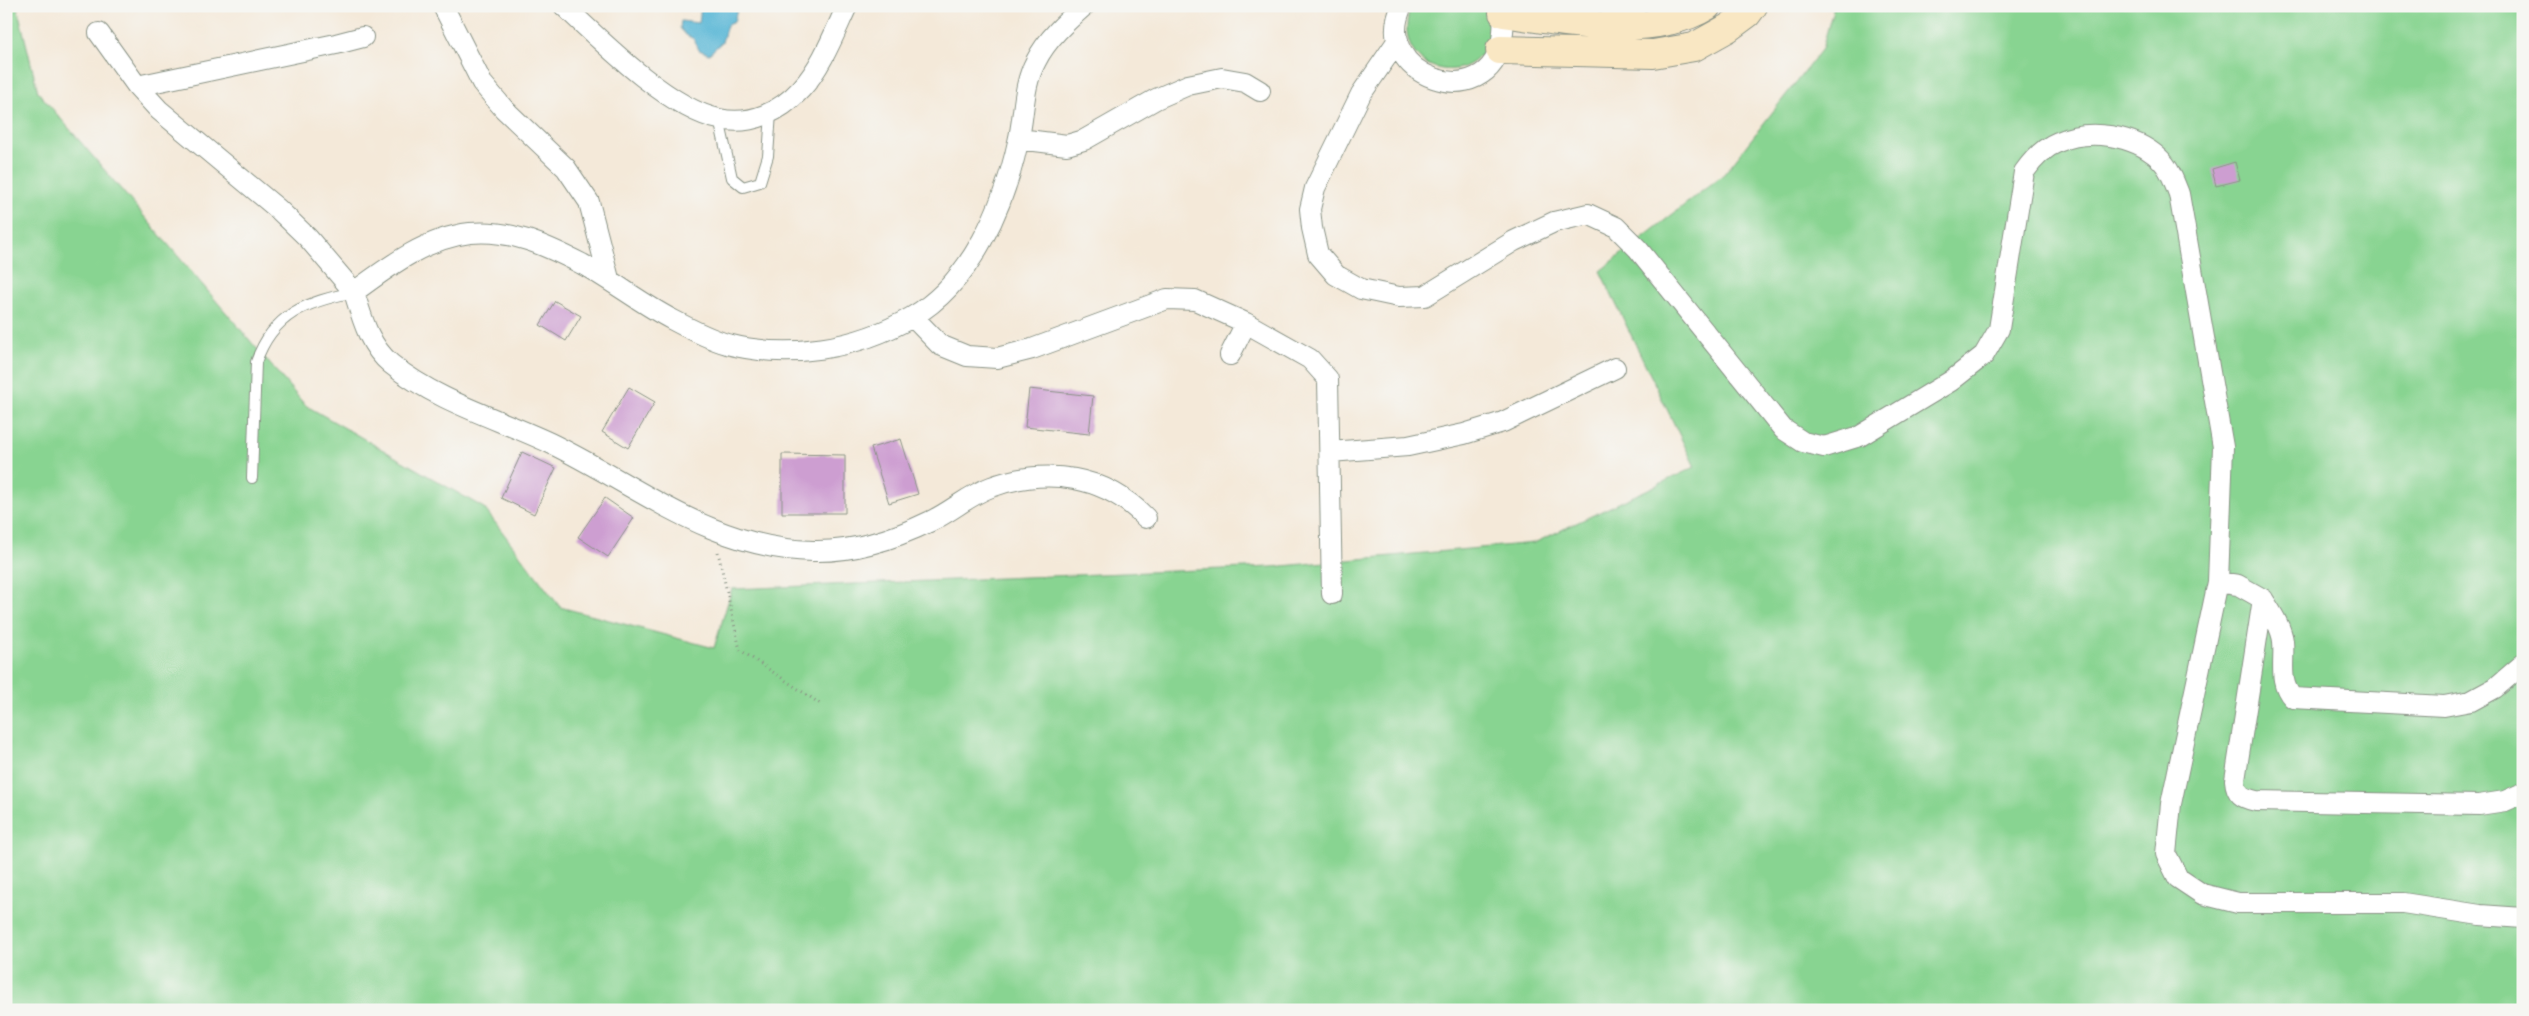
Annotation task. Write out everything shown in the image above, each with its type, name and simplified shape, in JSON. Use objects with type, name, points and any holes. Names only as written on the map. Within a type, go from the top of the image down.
[{"type":"street","points":[[443,6],[482,83],[504,109],[566,168],[589,202],[609,279]]},
{"type":"street","points":[[564,6],[632,69],[688,107],[719,119],[755,120],[771,113],[802,88],[826,51],[847,6]]},
{"type":"street","points":[[354,292],[396,260],[438,242],[468,233],[496,233],[544,244],[609,279],[672,320],[726,344],[772,351],[822,350],[864,339],[913,317],[943,293],[968,265],[991,221],[1012,166],[1019,140],[1025,89],[1036,60],[1059,29],[1084,6]]},
{"type":"street","points":[[1402,6],[1398,20],[1398,40],[1402,52],[1417,72],[1440,82],[1452,83],[1476,77],[1486,70],[1500,50],[1504,26],[1501,10],[1564,22],[1636,26],[1664,23],[1696,13],[1707,6]]},
{"type":"street","points":[[1500,50],[1653,54],[1694,47],[1720,33],[1747,14],[1753,6]]},
{"type":"street","points":[[99,33],[137,86],[195,142],[278,209],[308,238],[354,292],[368,336],[390,363],[432,392],[550,444],[658,505],[689,520],[767,548],[814,551],[855,548],[896,536],[933,520],[990,487],[1024,478],[1060,476],[1096,485],[1118,494],[1146,518]]},
{"type":"street","points":[[137,86],[336,44],[363,36]]},
{"type":"street","points":[[1398,40],[1361,94],[1315,188],[1310,209],[1318,254],[1336,275],[1361,289],[1399,297],[1425,296],[1514,241],[1554,222],[1588,214],[1616,227],[1638,249],[1783,429],[1803,442],[1824,447],[1860,436],[1951,381],[1984,355],[1999,330],[2024,172],[2034,158],[2058,142],[2077,136],[2127,138],[2146,147],[2160,159],[2170,172],[2179,194],[2223,447],[2218,582],[2171,804],[2166,854],[2178,878],[2202,894],[2238,903],[2403,903],[2480,915],[2523,918]]},
{"type":"street","points":[[1019,140],[1067,145],[1084,140],[1156,99],[1188,85],[1222,78],[1245,82],[1260,92]]},
{"type":"street","points":[[913,317],[940,345],[967,356],[997,358],[1032,349],[1167,300],[1195,300],[1246,323],[1310,360],[1328,379],[1332,594]]},
{"type":"street","points":[[1230,355],[1246,323]]},
{"type":"street","points":[[1330,452],[1408,446],[1464,434],[1503,422],[1615,368]]},
{"type":"street","points":[[2218,582],[2238,585],[2263,598],[2277,622],[2283,640],[2285,690],[2293,698],[2444,706],[2471,701],[2495,688],[2523,664]]},
{"type":"street","points":[[2263,598],[2235,780],[2236,790],[2244,798],[2256,801],[2479,805],[2505,801],[2523,793]]},
{"type":"lane","points":[[719,119],[732,178],[744,187],[760,182],[768,156],[771,113]]},
{"type":"lane","points":[[252,478],[256,362],[268,335],[284,317],[320,299],[354,292]]},
{"type":"path","points":[[712,528],[740,650],[822,705]]},
{"type":"green space","points":[[6,6],[17,6],[38,92],[305,405],[484,508],[560,607],[714,648],[732,589],[1271,567],[1534,543],[1695,467],[1600,271],[1724,174],[1822,49],[1834,6],[2523,6],[2523,1010],[6,1010]]},
{"type":"green space","points":[[1411,6],[1484,6],[1489,18],[1489,31],[1488,40],[1480,56],[1468,65],[1452,69],[1436,68],[1422,60],[1411,47],[1407,29]]},
{"type":"water","points":[[701,6],[738,6],[734,22],[727,25],[722,42],[709,54],[699,50],[694,39],[686,35],[680,28],[681,21],[699,23]]},
{"type":"building","points":[[2235,162],[2240,180],[2216,186],[2212,169]]},
{"type":"building","points":[[555,301],[581,316],[566,341],[540,325]]},
{"type":"building","points":[[629,387],[655,402],[628,448],[602,432]]},
{"type":"building","points":[[1029,389],[1093,396],[1089,434],[1025,427]]},
{"type":"building","points":[[901,439],[918,494],[889,503],[871,448]]},
{"type":"building","points":[[522,452],[556,468],[534,514],[501,498]]},
{"type":"building","points":[[782,454],[845,455],[845,513],[782,513]]},
{"type":"building","points":[[605,498],[634,518],[608,557],[578,537]]}]
